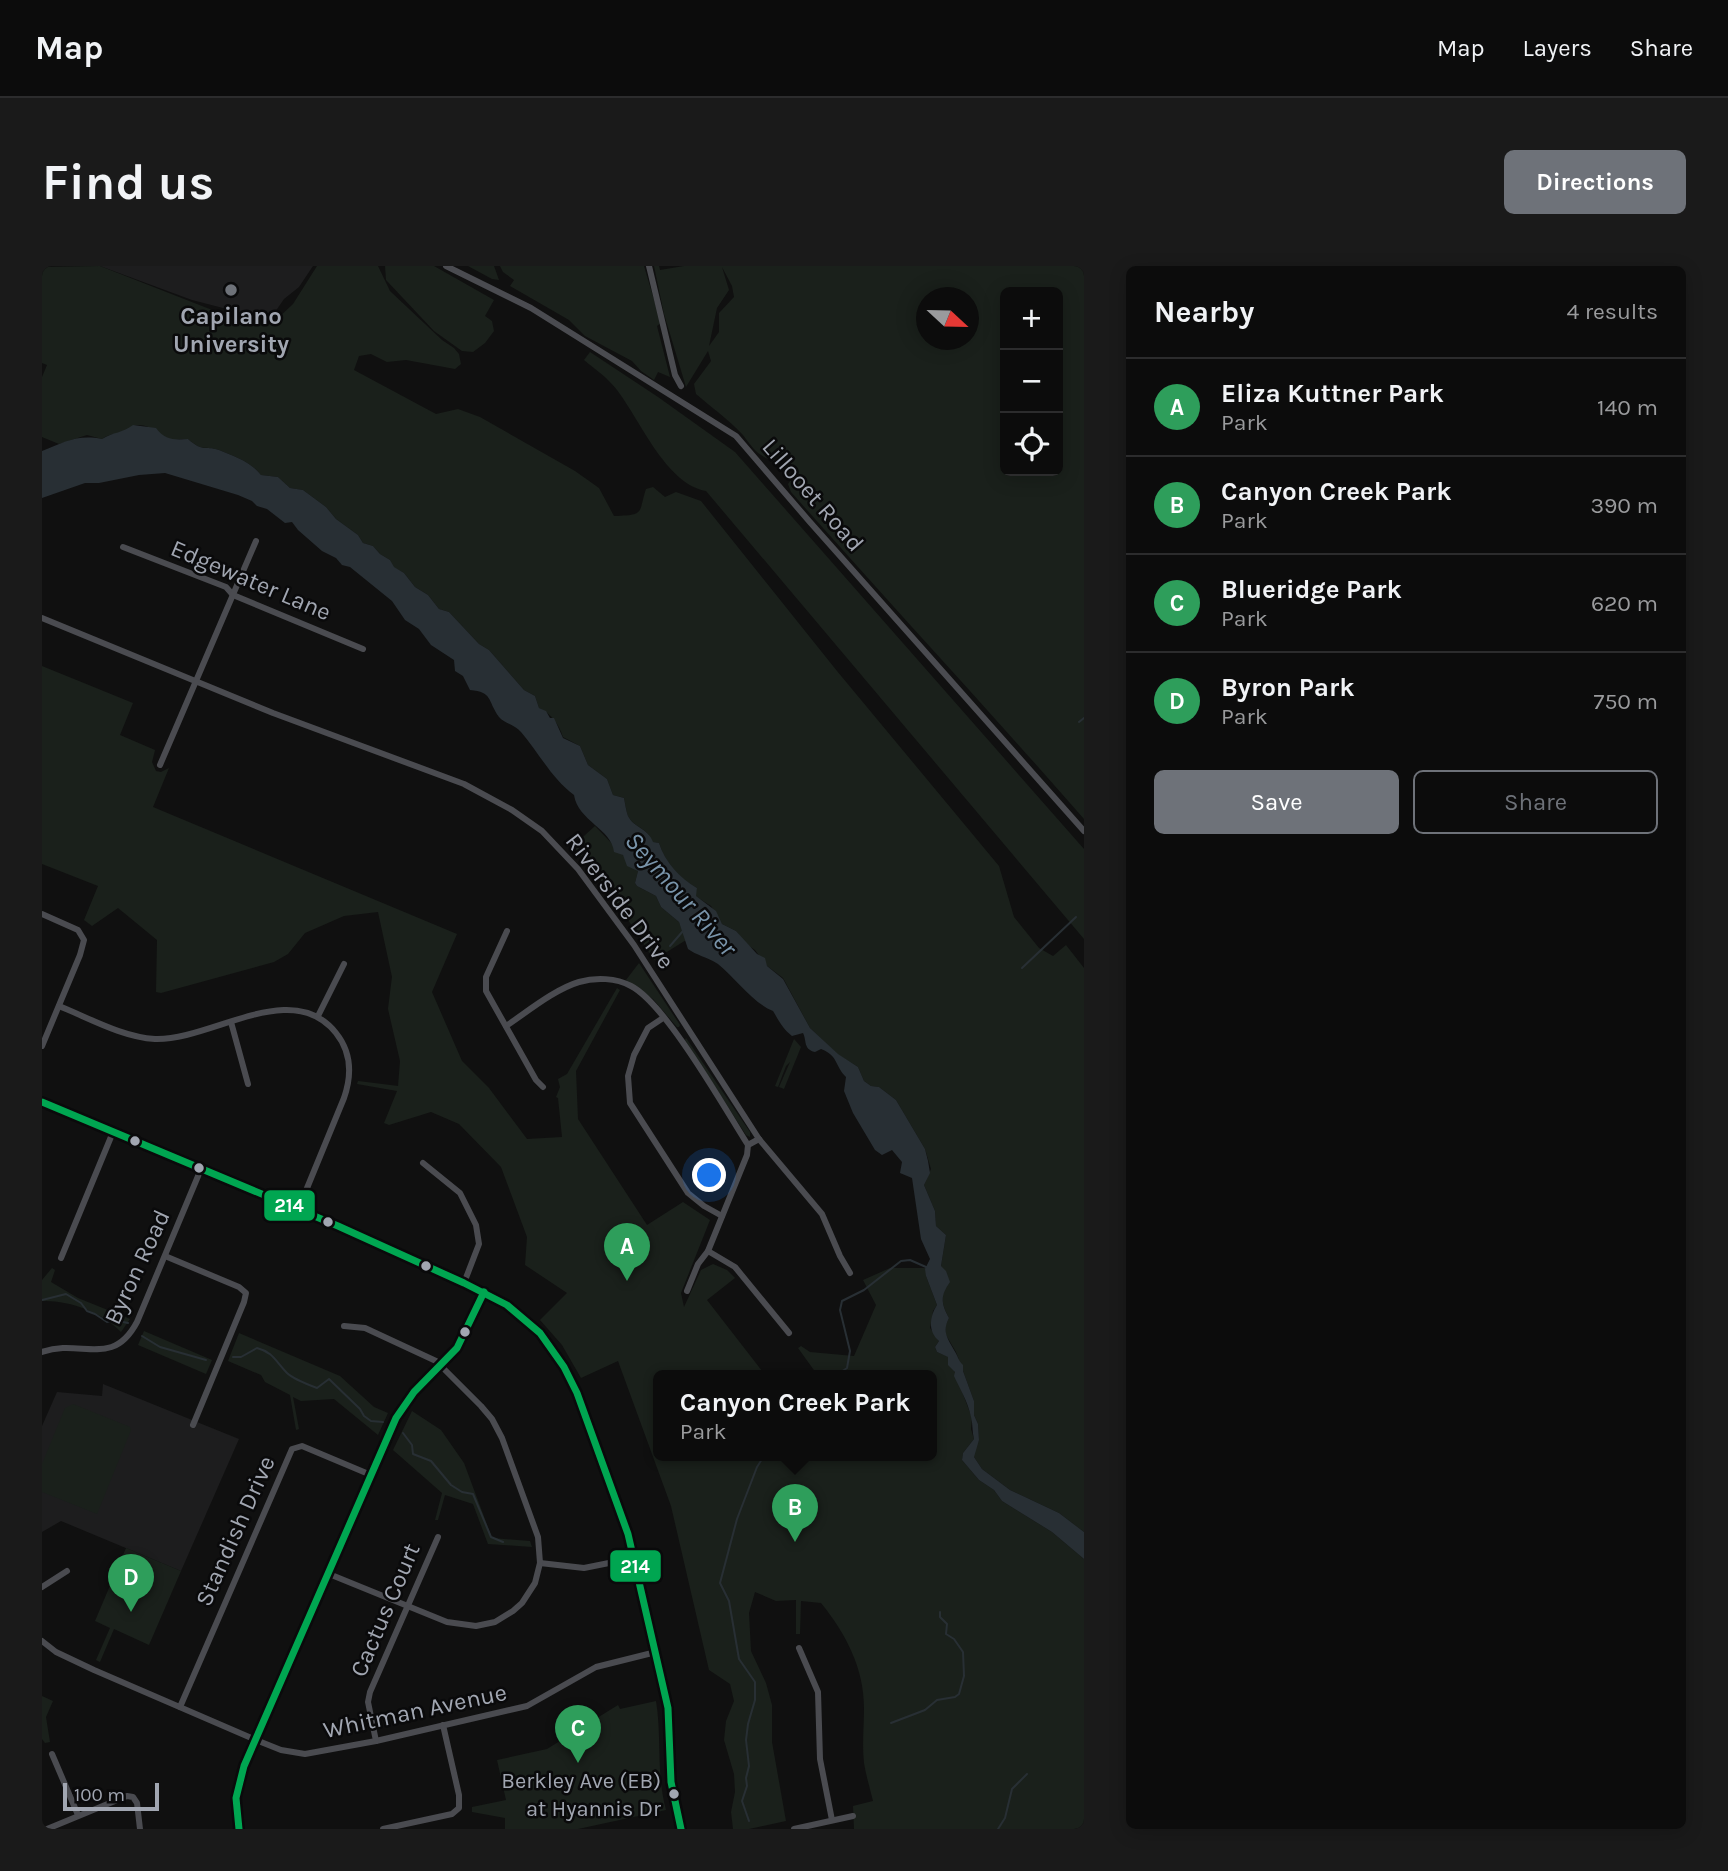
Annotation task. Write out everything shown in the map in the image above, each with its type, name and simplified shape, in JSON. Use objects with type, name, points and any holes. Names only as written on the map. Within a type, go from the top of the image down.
[{"type":"street","name":"Lillooet Road","points":[[446,266],[531,308],[736,436],[808,521],[1084,831]]},
{"type":"street","points":[[649,266],[675,375],[681,386]]},
{"type":"street","points":[[160,765],[256,541]]},
{"type":"street","name":"Edgewater Lane","points":[[123,547],[226,587],[233,595],[363,649]]},
{"type":"street","name":"Riverside Drive","points":[[42,618],[284,717],[464,783],[529,821],[551,839],[579,869],[634,946],[760,1139],[822,1214],[850,1273]]},
{"type":"street","points":[[42,914],[78,929],[84,940],[42,1046]]},
{"type":"street","points":[[507,931],[485,984],[486,990],[536,1080],[543,1087]]},
{"type":"street","points":[[318,1016],[345,964]]},
{"type":"street","points":[[506,1026],[567,987],[587,980],[601,979],[614,980],[633,987],[677,1036],[748,1145],[747,1155],[708,1251],[698,1264],[687,1291]]},
{"type":"street","points":[[59,1006],[125,1033],[153,1039],[173,1038],[280,1009],[299,1010],[318,1016],[331,1027],[343,1043],[350,1073],[344,1098],[298,1210]]},
{"type":"street","points":[[663,1018],[648,1028],[634,1055],[628,1076],[630,1103],[688,1193],[722,1216]]},
{"type":"street","points":[[231,1022],[248,1084]]},
{"type":"street","points":[[677,1036],[687,1029]]},
{"type":"street","points":[[42,1102],[484,1292],[528,1321],[551,1347],[577,1393],[620,1510],[634,1558],[668,1708],[671,1782],[681,1829]]},
{"type":"street","points":[[61,1258],[113,1132]]},
{"type":"street","points":[[748,1145],[760,1139]]},
{"type":"street","points":[[423,1163],[460,1193],[475,1226],[479,1244],[464,1283]]},
{"type":"street","name":"Byron Road","points":[[42,1352],[59,1348],[100,1351],[119,1345],[133,1331],[201,1169]]},
{"type":"street","points":[[708,1251],[735,1267],[789,1333]]},
{"type":"street","points":[[164,1256],[239,1287],[246,1293],[193,1425]]},
{"type":"street","points":[[239,1829],[236,1798],[239,1783],[371,1475],[405,1404],[450,1358],[463,1338],[484,1292]]},
{"type":"street","points":[[329,1574],[406,1607],[458,1625],[476,1626],[495,1622],[513,1611],[530,1594],[540,1563],[538,1537],[502,1438],[492,1419],[442,1366],[426,1355],[365,1328],[344,1326]]},
{"type":"street","name":"Standish Drive","points":[[180,1707],[292,1449],[302,1446],[371,1475]]},
{"type":"street","name":"Cactus Court","points":[[376,1741],[368,1702],[370,1692],[438,1537]]},
{"type":"street","points":[[540,1563],[584,1568],[634,1558]]},
{"type":"street","points":[[42,1587],[67,1571]]},
{"type":"street","points":[[42,1641],[57,1652],[180,1707]]},
{"type":"street","points":[[799,1648],[818,1692],[820,1759],[832,1820]]},
{"type":"street","name":"Whitman Avenue","points":[[180,1707],[281,1750],[305,1754],[376,1741],[527,1706],[596,1667],[656,1652]]},
{"type":"street","points":[[383,1829],[452,1814],[459,1808],[459,1795],[443,1725]]},
{"type":"street","points":[[52,1754],[79,1815]]},
{"type":"street","points":[[47,1829],[120,1798],[133,1797],[137,1803],[140,1829]]},
{"type":"street","points":[[793,1829],[853,1816]]},
{"type":"shaded area","name":"Capilano University","points":[[100,266],[313,266],[299,287],[266,319],[192,300]]},
{"type":"shaded area","points":[[100,266],[230,317],[276,320],[293,304],[317,266],[378,266],[390,291],[454,348],[459,354],[461,364],[455,369],[406,360],[387,362],[371,354],[359,356],[354,370],[436,414],[458,409],[480,417],[575,471],[599,488],[614,516],[631,515],[639,511],[646,489],[653,487],[665,497],[676,492],[701,501],[837,671],[999,866],[1014,917],[1039,948],[1053,956],[1066,945],[1084,968],[1084,1532],[1059,1513],[1010,1490],[982,1469],[974,1457],[979,1440],[974,1401],[956,1352],[946,1335],[945,1326],[949,1318],[943,1298],[947,1286],[941,1266],[946,1235],[936,1226],[935,1211],[924,1185],[931,1169],[925,1149],[896,1100],[879,1087],[864,1081],[858,1067],[837,1054],[810,1028],[783,978],[767,966],[736,931],[722,924],[711,906],[695,896],[697,888],[674,869],[659,843],[652,842],[648,834],[631,820],[624,798],[613,795],[607,779],[588,765],[580,746],[563,737],[554,720],[539,708],[535,696],[524,690],[489,650],[479,644],[449,612],[439,609],[404,573],[393,567],[390,560],[373,546],[363,543],[358,535],[303,490],[290,488],[278,477],[261,475],[247,463],[225,452],[201,447],[188,439],[169,439],[142,425],[102,439],[87,435],[59,444],[42,437],[42,377],[47,365],[42,363],[42,267]]},
{"type":"shaded area","points":[[385,266],[434,266],[494,300],[485,316],[492,321],[494,331],[485,343],[473,352],[462,351],[434,331],[386,280]]},
{"type":"shaded area","points":[[468,266],[494,266],[499,280],[492,279]]},
{"type":"shaded area","points":[[500,266],[644,266],[661,323],[657,326],[670,377],[658,372],[654,380],[632,361],[585,336],[569,320],[510,286],[514,280],[503,272]]},
{"type":"shaded area","points":[[654,266],[659,266],[660,270],[684,266],[1084,266],[1084,819],[791,492],[788,484],[793,477],[796,478],[791,469],[758,453],[737,429],[696,394],[694,384],[711,361],[708,351],[686,387],[664,314]],"holes":[[[722,267],[732,286],[734,297],[719,313],[719,332],[709,346],[717,308],[729,290]]]},
{"type":"shaded area","points":[[590,352],[735,452],[1084,849],[1084,939],[706,491],[692,486],[666,464],[617,390],[584,360]]},
{"type":"shaded area","points":[[42,666],[133,703],[120,735],[155,750],[152,762],[156,771],[169,768],[153,807],[457,934],[432,992],[462,1061],[489,1088],[527,1139],[562,1137],[556,1097],[560,1087],[558,1079],[567,1074],[617,988],[620,990],[576,1071],[578,1119],[647,1225],[683,1202],[710,1220],[681,1293],[684,1307],[701,1270],[713,1264],[727,1270],[735,1278],[707,1300],[761,1370],[653,1370],[653,1457],[618,1361],[581,1378],[562,1345],[540,1320],[567,1293],[525,1265],[527,1237],[501,1167],[459,1124],[431,1112],[389,1125],[384,1123],[397,1091],[357,1084],[358,1081],[398,1086],[400,1061],[388,1009],[392,977],[378,912],[344,916],[305,933],[288,954],[274,962],[161,993],[156,992],[157,940],[118,908],[92,926],[84,920],[98,886],[42,864]]},
{"type":"shaded area","points":[[595,826],[638,871],[635,883],[637,886],[656,896],[661,907],[679,922],[686,940],[654,960],[608,889],[573,846]]},
{"type":"shaded area","points":[[639,963],[679,1027],[653,999],[626,980]]},
{"type":"shaded area","points":[[686,1038],[750,1132],[750,1137],[746,1135]]},
{"type":"shaded area","points":[[794,1039],[801,1047],[784,1089],[779,1087],[790,1062],[778,1087],[775,1086]]},
{"type":"shaded area","points":[[52,1268],[55,1270],[51,1282],[78,1298],[130,1319],[121,1332],[95,1313],[63,1303],[42,1301],[42,1280]]},
{"type":"shaded area","points":[[890,1268],[926,1268],[926,1276],[937,1305],[930,1328],[939,1341],[935,1347],[937,1352],[949,1357],[972,1418],[974,1439],[963,1453],[962,1460],[1002,1501],[1052,1532],[1084,1559],[1084,1829],[854,1829],[853,1806],[873,1801],[864,1763],[863,1693],[852,1652],[821,1603],[801,1601],[800,1634],[796,1634],[796,1600],[776,1601],[755,1592],[749,1613],[751,1651],[766,1683],[772,1705],[772,1742],[786,1821],[749,1829],[733,1829],[731,1812],[735,1792],[734,1774],[724,1740],[726,1721],[734,1701],[730,1684],[709,1670],[671,1506],[655,1461],[937,1461],[937,1370],[814,1370],[798,1348],[801,1346],[810,1352],[854,1356],[876,1305],[863,1280]]},
{"type":"shaded area","points":[[144,1331],[212,1360],[206,1374],[138,1345]]},
{"type":"shaded area","points":[[239,1333],[340,1376],[374,1407],[388,1413],[378,1435],[334,1399],[301,1401],[293,1397],[299,1429],[296,1430],[290,1395],[265,1382],[261,1375],[228,1361]]},
{"type":"shaded area","points":[[103,1384],[239,1439],[181,1571],[61,1521],[42,1532],[42,1426],[57,1392],[102,1396]]},
{"type":"shaded area","points":[[73,1404],[130,1427],[131,1430],[97,1514],[42,1492],[42,1464],[65,1408]]},
{"type":"shaded area","points":[[412,1411],[441,1430],[464,1463],[492,1538],[530,1541],[532,1547],[488,1544],[473,1504],[445,1495],[438,1520],[435,1520],[442,1493],[393,1450]]},
{"type":"shaded area","points":[[126,1548],[181,1571],[149,1645],[114,1629],[100,1662],[96,1660],[110,1628],[95,1621]]},
{"type":"shaded area","points":[[42,1696],[53,1701],[46,1717],[50,1742],[45,1743],[42,1739]]},
{"type":"shaded area","points":[[656,1701],[661,1783],[666,1810],[578,1829],[505,1829],[505,1818],[472,1812],[472,1807],[506,1800],[497,1760],[547,1749],[618,1705],[620,1709]]},
{"type":"water","name":"Seymour River","points":[[133,425],[156,428],[170,438],[188,439],[201,447],[219,450],[247,463],[261,475],[278,477],[290,488],[303,490],[358,535],[363,543],[373,546],[390,560],[415,587],[428,595],[439,609],[449,612],[479,644],[489,650],[524,690],[535,696],[539,708],[546,711],[550,718],[554,718],[563,738],[580,746],[588,765],[607,779],[613,795],[624,798],[631,820],[651,837],[653,842],[659,843],[674,869],[697,888],[696,896],[716,911],[722,924],[736,931],[757,954],[765,958],[767,966],[783,979],[810,1028],[838,1054],[858,1067],[864,1081],[879,1087],[896,1100],[925,1149],[930,1173],[924,1185],[935,1211],[936,1226],[946,1235],[941,1266],[950,1282],[943,1299],[949,1318],[946,1334],[963,1365],[974,1401],[979,1440],[974,1457],[982,1469],[1010,1490],[1059,1513],[1084,1532],[1084,1559],[1052,1532],[1002,1501],[962,1460],[963,1453],[974,1439],[972,1420],[954,1376],[955,1372],[948,1365],[948,1357],[937,1352],[935,1347],[939,1341],[931,1324],[937,1305],[926,1276],[925,1269],[930,1259],[921,1239],[912,1178],[900,1173],[902,1162],[892,1150],[882,1155],[875,1150],[853,1113],[844,1091],[846,1077],[834,1058],[821,1049],[815,1052],[809,1049],[803,1033],[792,1036],[773,1011],[751,996],[718,964],[688,949],[679,922],[661,907],[656,896],[637,886],[635,883],[638,871],[627,866],[623,855],[614,852],[607,837],[582,812],[574,795],[552,774],[521,732],[499,717],[486,695],[470,690],[463,676],[455,671],[454,660],[431,645],[419,629],[405,620],[392,601],[350,567],[342,565],[336,558],[322,551],[292,522],[285,523],[267,509],[238,495],[165,473],[85,483],[42,498],[42,451],[78,438],[102,439]]},
{"type":"waterway","points":[[1079,722],[1084,718]]},
{"type":"waterway","points":[[1022,968],[1076,917]]},
{"type":"waterway","name":"Seymour River","points":[[670,946],[683,931]]},
{"type":"waterway","points":[[844,1370],[847,1368],[850,1351],[840,1310],[842,1301],[864,1290],[901,1261],[910,1260],[926,1267]]},
{"type":"waterway","points":[[42,1300],[66,1294],[81,1303],[87,1311],[107,1322],[114,1320],[128,1323]]},
{"type":"waterway","points":[[142,1336],[160,1347],[206,1360]]},
{"type":"waterway","points":[[233,1357],[241,1357],[257,1348],[271,1355],[290,1375],[301,1382],[317,1388],[329,1379],[364,1416],[371,1421],[383,1422]]},
{"type":"waterway","points":[[403,1433],[412,1445],[413,1454],[431,1461],[451,1485],[462,1492],[473,1494],[491,1537],[503,1542]]},
{"type":"waterway","points":[[749,1821],[742,1801],[747,1786],[749,1766],[746,1740],[755,1700],[755,1682],[739,1659],[729,1601],[720,1583],[737,1519],[761,1461]]},
{"type":"waterway","points":[[891,1723],[925,1710],[937,1700],[959,1694],[964,1676],[963,1652],[954,1639],[946,1634],[947,1624],[940,1617],[940,1612]]},
{"type":"waterway","points":[[998,1829],[1005,1818],[1012,1789],[1027,1774]]},
{"type":"transit line","name":"214","points":[[42,1102],[338,1226],[464,1283],[507,1305],[540,1333],[564,1367],[577,1393],[628,1534],[668,1708],[671,1782],[681,1829]]},
{"type":"transit line","name":"214","points":[[239,1829],[236,1798],[244,1766],[396,1418],[414,1392],[457,1348],[484,1292]]},
{"type":"place","name":"Capilano University","points":[[231,290]]},
{"type":"place","name":"Eliza Kuttner Park","points":[[627,1281]]},
{"type":"place","name":"Canyon Creek Park","points":[[795,1542]]},
{"type":"place","name":"Byron Park","points":[[131,1612]]},
{"type":"place","name":"Blueridge Park","points":[[578,1763]]},
{"type":"place","name":"Berkley Ave (EB) at Hyannis Dr","points":[[674,1794]]}]
